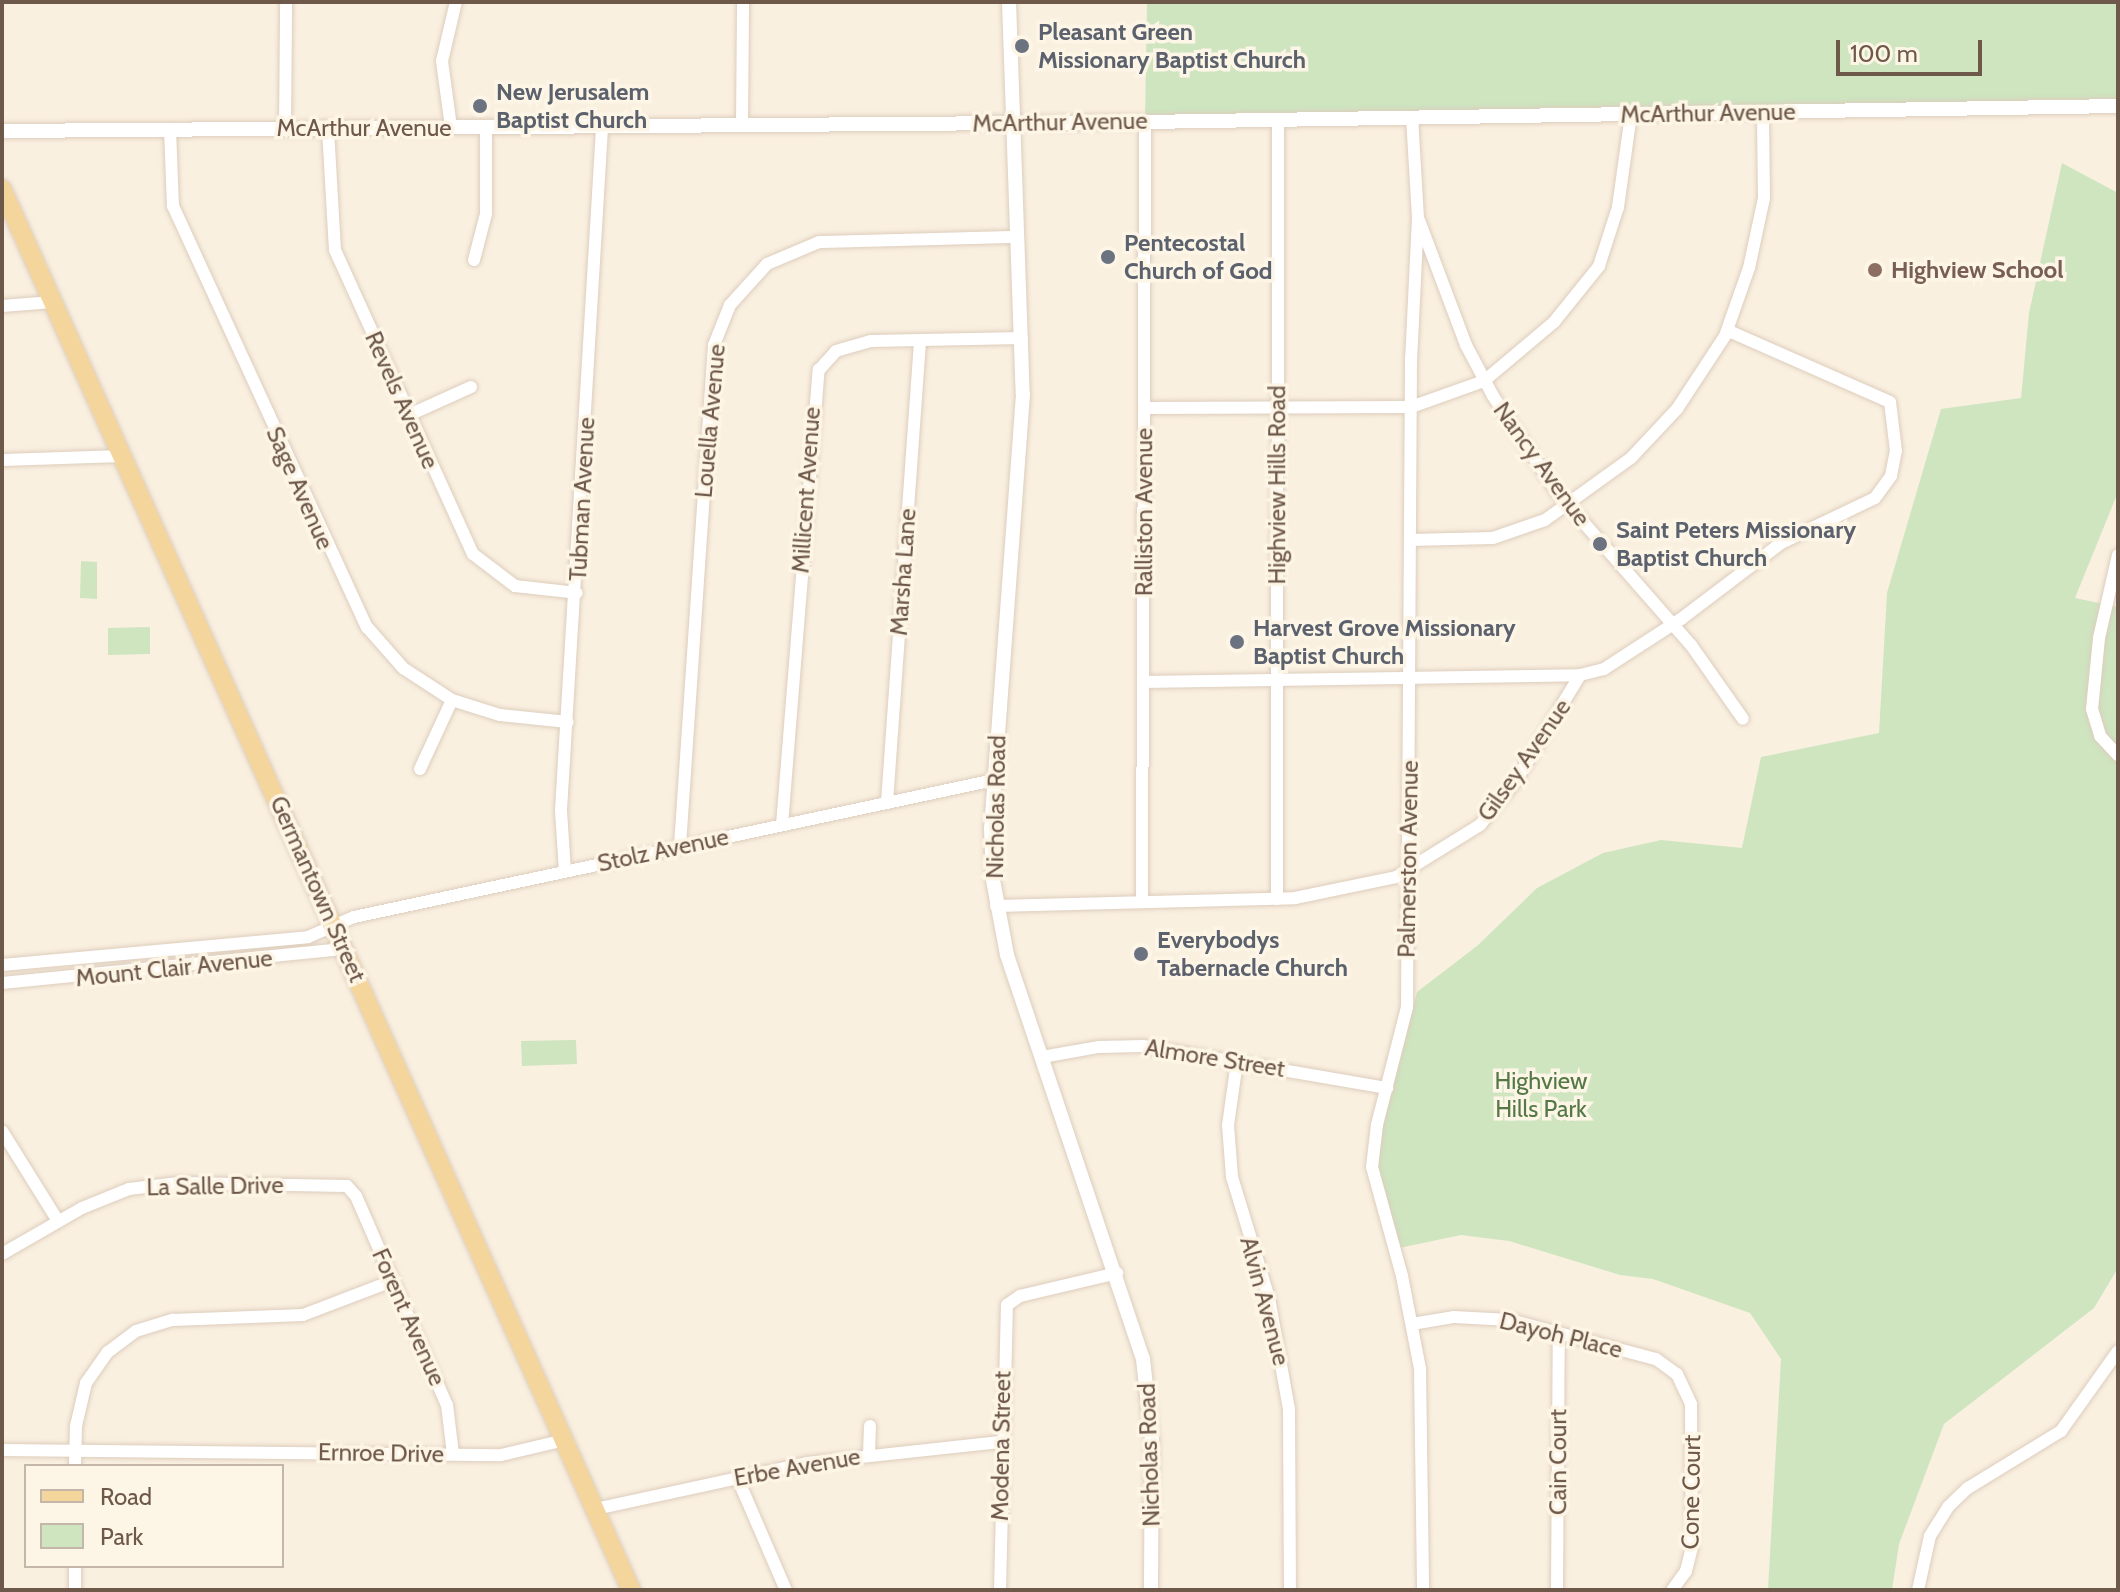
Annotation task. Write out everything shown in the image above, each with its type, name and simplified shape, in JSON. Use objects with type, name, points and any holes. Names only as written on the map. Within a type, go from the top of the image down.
[{"type":"main road","name":"Germantown Street","points":[[2,189],[631,1590]]},
{"type":"street","points":[[285,129],[286,2]]},
{"type":"street","points":[[451,127],[442,61],[456,2]]},
{"type":"street","points":[[742,125],[743,2]]},
{"type":"street","name":"Nicholas Road","points":[[1009,2],[1014,237],[1023,394],[994,780],[991,845],[996,906],[1042,1057],[1117,1273],[1149,1394],[1151,1590]]},
{"type":"street","name":"McArthur Avenue","points":[[2,131],[1145,122],[2118,106]]},
{"type":"street","points":[[1410,540],[1493,538],[1568,506],[1631,458],[1667,422],[1727,330],[1762,213],[1763,112]]},
{"type":"street","points":[[1144,408],[1278,411],[1411,407],[1484,381],[1544,332],[1599,266],[1618,207],[1631,114]]},
{"type":"street","name":"Palmerston Avenue","points":[[1412,117],[1418,218],[1411,407],[1407,1007],[1373,1147],[1374,1186],[1412,1324],[1424,1427],[1423,1590]]},
{"type":"street","name":"Highview Hills Road","points":[[1277,899],[1278,119]]},
{"type":"street","name":"Ralliston Avenue","points":[[1142,902],[1145,122]]},
{"type":"street","name":"Tubman Avenue","points":[[565,871],[561,810],[577,593],[602,127]]},
{"type":"street","points":[[474,260],[486,214],[486,128]]},
{"type":"street","name":"Sage Avenue","points":[[170,129],[173,206],[347,591],[393,659],[452,700],[500,715],[568,722]]},
{"type":"street","name":"Revels Avenue","points":[[328,129],[335,250],[478,560],[524,588],[577,593]]},
{"type":"street","name":"Nancy Avenue","points":[[1418,218],[1484,381],[1568,506],[1673,625],[1743,719]]},
{"type":"street","name":"Louella Avenue","points":[[680,846],[708,415],[714,345],[724,316],[752,276],[802,246],[838,239],[1014,237]]},
{"type":"street","points":[[2,306],[53,302]]},
{"type":"street","name":"Gilsey Avenue","points":[[996,906],[1277,899],[1340,892],[1407,871],[1454,846],[1486,818],[1580,675],[1604,669],[1673,625],[1781,543],[1880,495],[1894,468],[1895,422],[1892,406],[1883,396],[1727,330]]},
{"type":"street","name":"Millicent Avenue","points":[[782,825],[814,383],[827,359],[843,348],[871,341],[1022,338]]},
{"type":"street","name":"Marsha Lane","points":[[887,802],[920,341]]},
{"type":"street","points":[[409,415],[471,387]]},
{"type":"street","points":[[2,460],[123,456]]},
{"type":"street","points":[[2118,555],[2099,638],[2092,709],[2100,736],[2118,755]]},
{"type":"street","points":[[1143,682],[1580,675]]},
{"type":"street","points":[[420,769],[452,700]]},
{"type":"street","name":"Stolz Avenue","points":[[333,923],[994,780]]},
{"type":"street","name":"Mount Clair Avenue","points":[[2,965],[308,937],[333,923]]},
{"type":"street","name":"Mount Clair Avenue","points":[[2,983],[345,949]]},
{"type":"street","name":"Almore Street","points":[[1042,1057],[1130,1045],[1387,1088]]},
{"type":"street","name":"Alvin Avenue","points":[[1237,1062],[1228,1125],[1232,1177],[1273,1312],[1289,1409],[1290,1590]]},
{"type":"street","points":[[2,1131],[58,1221]]},
{"type":"street","name":"La Salle Drive","points":[[2,1254],[105,1198],[149,1185],[347,1186]]},
{"type":"street","name":"Forent Avenue","points":[[347,1186],[356,1196],[447,1405],[453,1454]]},
{"type":"street","name":"Modena Street","points":[[1000,1590],[1004,1313],[1009,1303],[1117,1273]]},
{"type":"street","points":[[75,1464],[86,1383],[108,1352],[136,1331],[173,1320],[303,1315],[392,1281]]},
{"type":"street","name":"Dayoh Place","points":[[1412,1324],[1481,1317],[1559,1333],[1656,1359],[1677,1374],[1690,1398]]},
{"type":"street","name":"Cain Court","points":[[1557,1590],[1559,1333]]},
{"type":"street","points":[[1918,1590],[1930,1536],[1948,1507],[1968,1488],[2061,1431],[2118,1351]]},
{"type":"street","name":"Cone Court","points":[[1676,1587],[1692,1547],[1690,1398]]},
{"type":"street","points":[[869,1454],[870,1426]]},
{"type":"street","name":"Ernroe Drive","points":[[2,1450],[517,1455],[565,1440]]},
{"type":"street","name":"Erbe Avenue","points":[[595,1509],[737,1477],[869,1454],[1001,1442]]},
{"type":"street","points":[[737,1477],[786,1590]]},
{"type":"street","points":[[75,1568],[75,1590]]},
{"type":"green space","points":[[1147,2],[2118,2],[2118,106],[1145,122]]},
{"type":"green space","name":"Highview Hills Park","points":[[2062,163],[2118,193],[2118,492],[2075,598],[2118,607],[2118,1268],[2094,1308],[1944,1424],[1899,1544],[1892,1590],[1768,1590],[1781,1359],[1750,1313],[1653,1279],[1620,1275],[1509,1241],[1461,1235],[1399,1248],[1378,1175],[1381,1128],[1417,992],[1477,946],[1537,888],[1603,853],[1661,840],[1742,848],[1761,757],[1879,733],[1887,593],[1941,409],[2021,398],[2029,313]]},
{"type":"green space","points":[[81,561],[97,562],[97,599],[80,598]]},
{"type":"green space","points":[[150,627],[150,654],[108,655],[108,628]]},
{"type":"green space","points":[[576,1040],[577,1064],[522,1066],[521,1041]]},
{"type":"place","name":"Pleasant Green Missionary Baptist Church","points":[[1022,46]]},
{"type":"place","name":"New Jerusalem Baptist Church","points":[[480,106]]},
{"type":"place","name":"Pentecostal Church of God","points":[[1108,257]]},
{"type":"place","name":"Highview School","points":[[1875,270]]},
{"type":"place","name":"Saint Peters Missionary Baptist Church","points":[[1600,544]]},
{"type":"place","name":"Harvest Grove Missionary Baptist Church","points":[[1237,642]]},
{"type":"place","name":"Everybodys Tabernacle Church","points":[[1141,954]]}]
